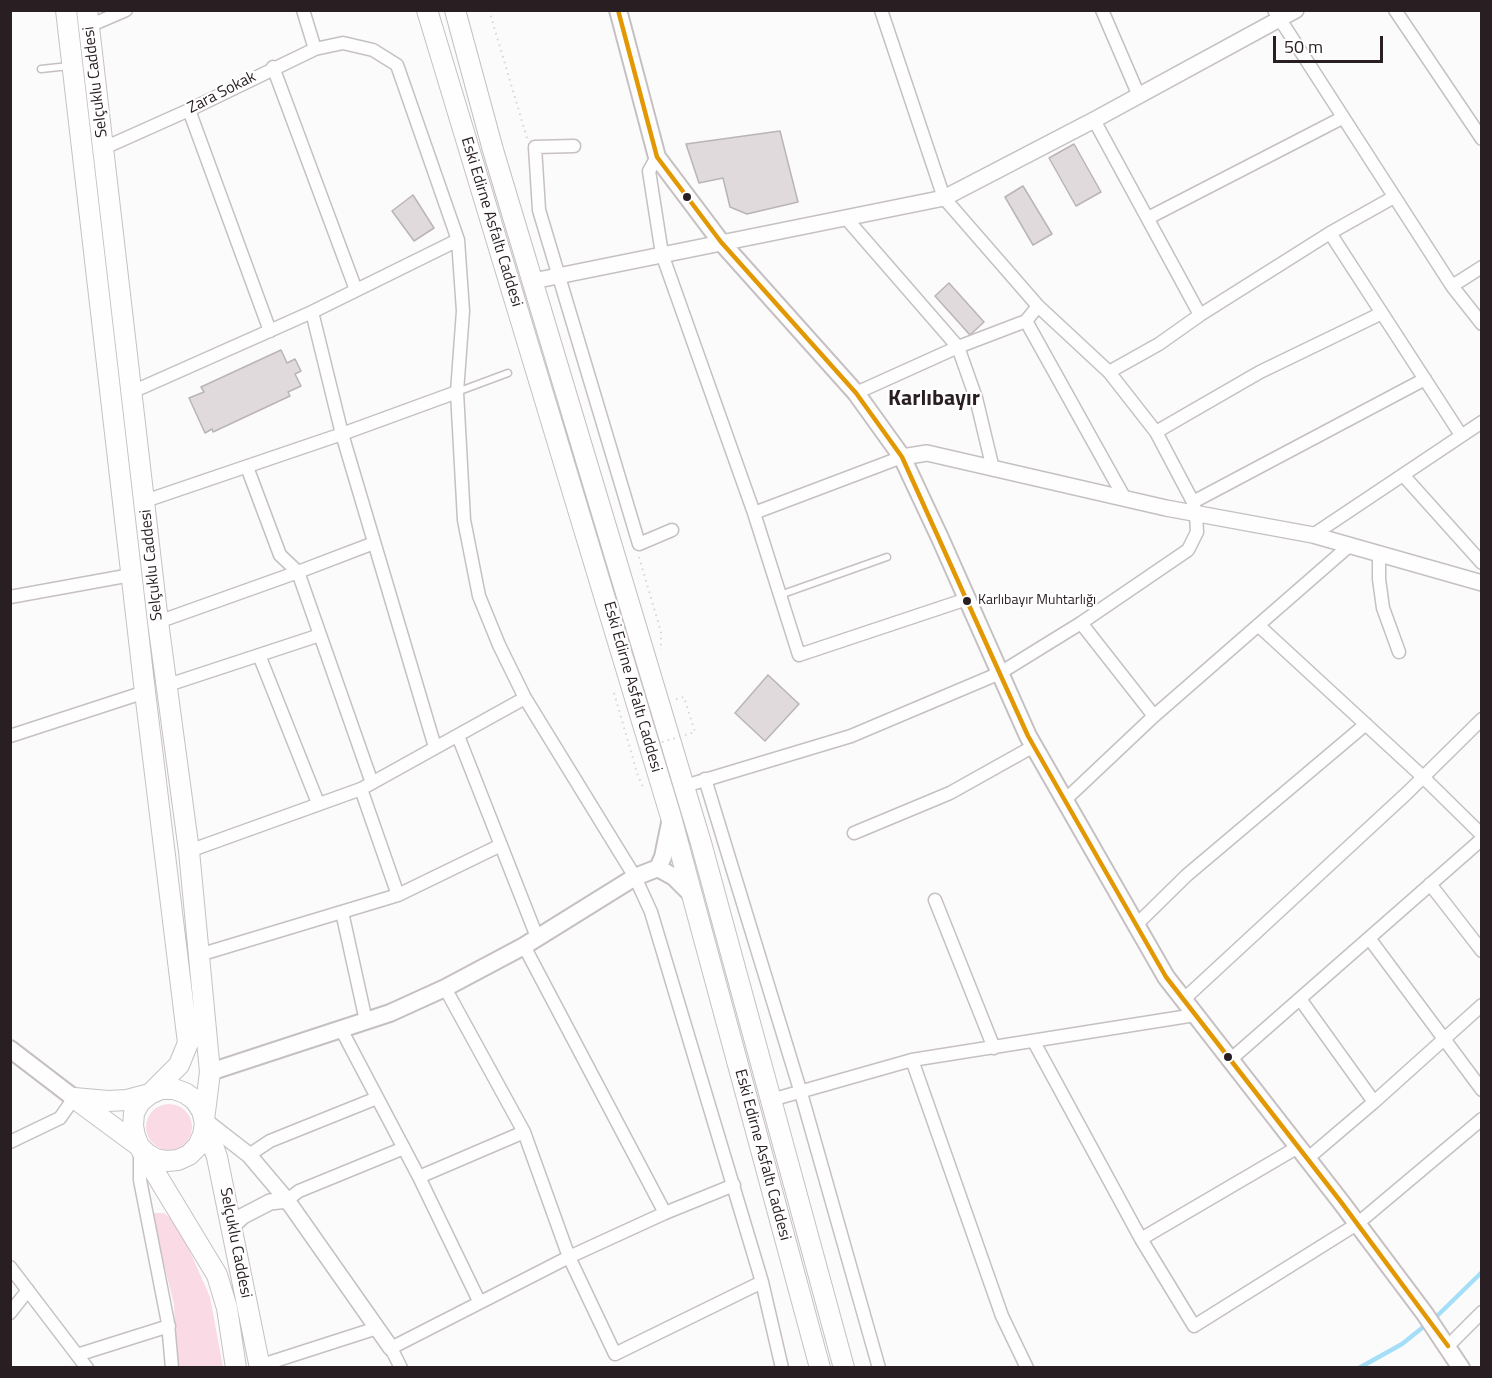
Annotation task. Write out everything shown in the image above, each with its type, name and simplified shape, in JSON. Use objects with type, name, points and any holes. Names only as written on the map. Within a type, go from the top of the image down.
[{"type":"main road","name":"Selçuklu Caddesi","points":[[66,10],[188,1043],[179,1065],[140,1102],[134,1113],[133,1126],[140,1146],[218,1275],[236,1368]]},
{"type":"main road","name":"Eski Edirne Asfaltı Caddesi","points":[[427,10],[671,817],[820,1368]]},
{"type":"main road","points":[[618,10],[657,156],[721,242],[856,393],[902,457],[1034,746],[1166,977],[1425,1314],[1449,1346],[1459,1367]]},
{"type":"main road","name":"Eski Edirne Asfaltı Caddesi","points":[[455,12],[493,150],[685,786],[844,1368]]},
{"type":"main road","name":"Selçuklu Caddesi","points":[[88,19],[158,622],[189,850],[210,1072],[203,1135],[198,1146],[189,1155],[178,1160],[167,1161],[156,1159],[140,1146]]},
{"type":"main road","points":[[73,66],[93,64]]},
{"type":"main road","points":[[112,398],[132,392]]},
{"type":"main road","points":[[210,1072],[390,1013],[445,988],[530,941],[635,877],[658,868],[663,857],[671,817]]},
{"type":"main road","points":[[658,868],[674,877],[692,895]]},
{"type":"main road","points":[[10,1049],[140,1146]]},
{"type":"main road","name":"Selçuklu Caddesi","points":[[150,1094],[161,1089],[174,1089],[195,1100],[202,1111],[218,1158],[260,1366]]},
{"type":"main road","points":[[74,1098],[127,1100],[150,1094]]},
{"type":"street","points":[[88,19],[126,10]]},
{"type":"street","points":[[303,10],[315,49]]},
{"type":"street","points":[[685,786],[705,778],[851,736],[1000,673],[1081,623],[1188,549],[1197,532],[1195,508],[1156,432],[1109,372],[1038,306],[944,198],[881,10]]},
{"type":"street","points":[[1102,10],[1139,96]]},
{"type":"street","points":[[533,281],[944,198],[1139,96],[1277,15],[1296,10]]},
{"type":"street","points":[[1395,10],[1482,139]]},
{"type":"street","points":[[1277,15],[1452,286],[1482,324]]},
{"type":"street","name":"Zara Sokak","points":[[104,148],[315,49],[343,43],[373,50],[398,65],[458,240]]},
{"type":"street","points":[[273,67],[356,290]]},
{"type":"street","points":[[189,110],[270,331]]},
{"type":"street","points":[[1148,218],[1342,117]]},
{"type":"street","points":[[1094,120],[1200,315]]},
{"type":"street","points":[[574,146],[536,147],[539,210],[639,544],[672,530]]},
{"type":"street","points":[[657,156],[649,171],[662,254],[754,513],[799,655],[967,599]]},
{"type":"street","points":[[1109,372],[1159,344],[1330,232],[1394,197]]},
{"type":"street","points":[[846,217],[958,347],[976,398],[993,469]]},
{"type":"street","points":[[1330,232],[1461,435]]},
{"type":"street","points":[[132,392],[312,312],[458,240],[463,311],[457,392],[464,520],[479,596],[499,645],[525,698],[635,877],[651,912],[762,1282],[782,1368]]},
{"type":"street","points":[[1452,286],[1482,267]]},
{"type":"street","points":[[856,393],[958,347],[1026,321],[1038,306]]},
{"type":"street","points":[[312,312],[342,434],[435,747]]},
{"type":"street","points":[[1156,432],[1260,372],[1382,313]]},
{"type":"street","points":[[1026,321],[1124,497]]},
{"type":"street","points":[[1195,508],[1425,379]]},
{"type":"street","points":[[145,501],[457,392]]},
{"type":"street","points":[[1313,536],[1482,422]]},
{"type":"street","points":[[754,513],[902,457],[927,453],[1124,497],[1195,508],[1313,536],[1482,583]]},
{"type":"street","points":[[247,467],[280,555],[298,572],[320,635],[398,895]]},
{"type":"street","points":[[1403,475],[1482,563]]},
{"type":"street","points":[[158,622],[374,543]]},
{"type":"street","points":[[1065,800],[1154,716],[1349,546]]},
{"type":"street","points":[[1379,554],[1379,579],[1383,608],[1399,652]]},
{"type":"street","points":[[10,597],[131,575]]},
{"type":"street","points":[[1081,623],[1154,716]]},
{"type":"street","points":[[1230,1059],[1482,837],[1423,777],[1258,625]]},
{"type":"street","points":[[168,686],[320,635]]},
{"type":"street","points":[[259,655],[318,803]]},
{"type":"street","points":[[10,736],[145,692]]},
{"type":"street","points":[[189,850],[366,786],[525,698]]},
{"type":"street","points":[[1136,925],[1187,875],[1366,724]]},
{"type":"street","points":[[1183,1000],[1480,724]]},
{"type":"street","points":[[458,736],[501,845],[530,941],[665,1213]]},
{"type":"street","points":[[854,833],[950,793],[1034,746]]},
{"type":"street","points":[[705,778],[801,1093],[879,1368]]},
{"type":"street","points":[[199,955],[398,895],[501,845]]},
{"type":"street","points":[[1430,884],[1482,951]]},
{"type":"street","points":[[935,900],[994,1048]]},
{"type":"street","points":[[342,912],[366,1021]]},
{"type":"street","points":[[1369,938],[1482,1090]]},
{"type":"street","points":[[445,988],[524,1132],[569,1257],[615,1354],[762,1282]]},
{"type":"street","points":[[1300,999],[1374,1102]]},
{"type":"street","points":[[1141,1239],[1302,1153],[1374,1102],[1482,1005]]},
{"type":"street","points":[[771,1100],[912,1060],[1195,1015]]},
{"type":"street","points":[[342,1029],[404,1148],[479,1301]]},
{"type":"street","points":[[1034,1042],[1141,1239],[1194,1326],[1356,1224],[1482,1119]]},
{"type":"street","points":[[912,1060],[1002,1316],[1027,1368]]},
{"type":"street","points":[[10,1142],[60,1118],[74,1098]]},
{"type":"street","points":[[249,1155],[270,1141],[377,1098]]},
{"type":"street","points":[[204,1120],[249,1155],[287,1200],[391,1348],[401,1368]]},
{"type":"street","points":[[418,1177],[524,1132]]},
{"type":"street","points":[[140,1146],[140,1180],[169,1326],[172,1368]]},
{"type":"street","points":[[231,1227],[243,1216],[270,1202],[287,1200],[299,1191],[404,1148]]},
{"type":"street","points":[[391,1348],[569,1257],[665,1213],[734,1185]]},
{"type":"street","points":[[10,1267],[87,1368]]},
{"type":"street","points":[[10,1313],[28,1290]]},
{"type":"street","points":[[1449,1346],[1482,1312]]},
{"type":"street","points":[[77,1355],[169,1326]]},
{"type":"street","points":[[260,1366],[377,1328]]},
{"type":"lane","points":[[41,69],[73,66]]},
{"type":"lane","points":[[457,392],[508,373]]},
{"type":"lane","points":[[779,595],[887,557]]},
{"type":"path","points":[[639,749],[695,732],[684,697],[675,699]]},
{"type":"shaded area","points":[[169,1104],[185,1111],[192,1127],[185,1143],[169,1150],[153,1143],[146,1127],[153,1111]]},
{"type":"shaded area","points":[[151,1213],[164,1213],[175,1222],[192,1256],[210,1297],[223,1367],[177,1367],[174,1304]]},
{"type":"building","points":[[780,131],[798,202],[747,214],[730,207],[723,178],[699,183],[686,144]]},
{"type":"building","points":[[1074,144],[1101,192],[1076,206],[1049,158]]},
{"type":"building","points":[[1023,186],[1052,234],[1033,245],[1005,197]]},
{"type":"building","points":[[413,195],[434,228],[414,241],[392,211]]},
{"type":"building","points":[[949,283],[984,322],[970,335],[935,296]]},
{"type":"building","points":[[281,350],[287,363],[295,359],[301,371],[295,374],[301,386],[288,392],[290,396],[213,432],[212,429],[205,433],[189,398],[204,392],[201,387]]},
{"type":"building","points":[[768,675],[799,704],[765,741],[735,713]]},
{"type":"waterway","points":[[1434,1319],[1482,1272]]},
{"type":"waterway","points":[[1359,1368],[1402,1344],[1427,1324]]},
{"type":"transit line","points":[[618,10],[657,157],[721,242],[856,393],[902,457],[1028,736],[1166,977],[1341,1202],[1448,1346]]},
{"type":"place","name":"Karlıbayır Muhtarlığı","points":[[967,601]]},
{"type":"district","name":"Karlıbayır","points":[[934,400]]}]
